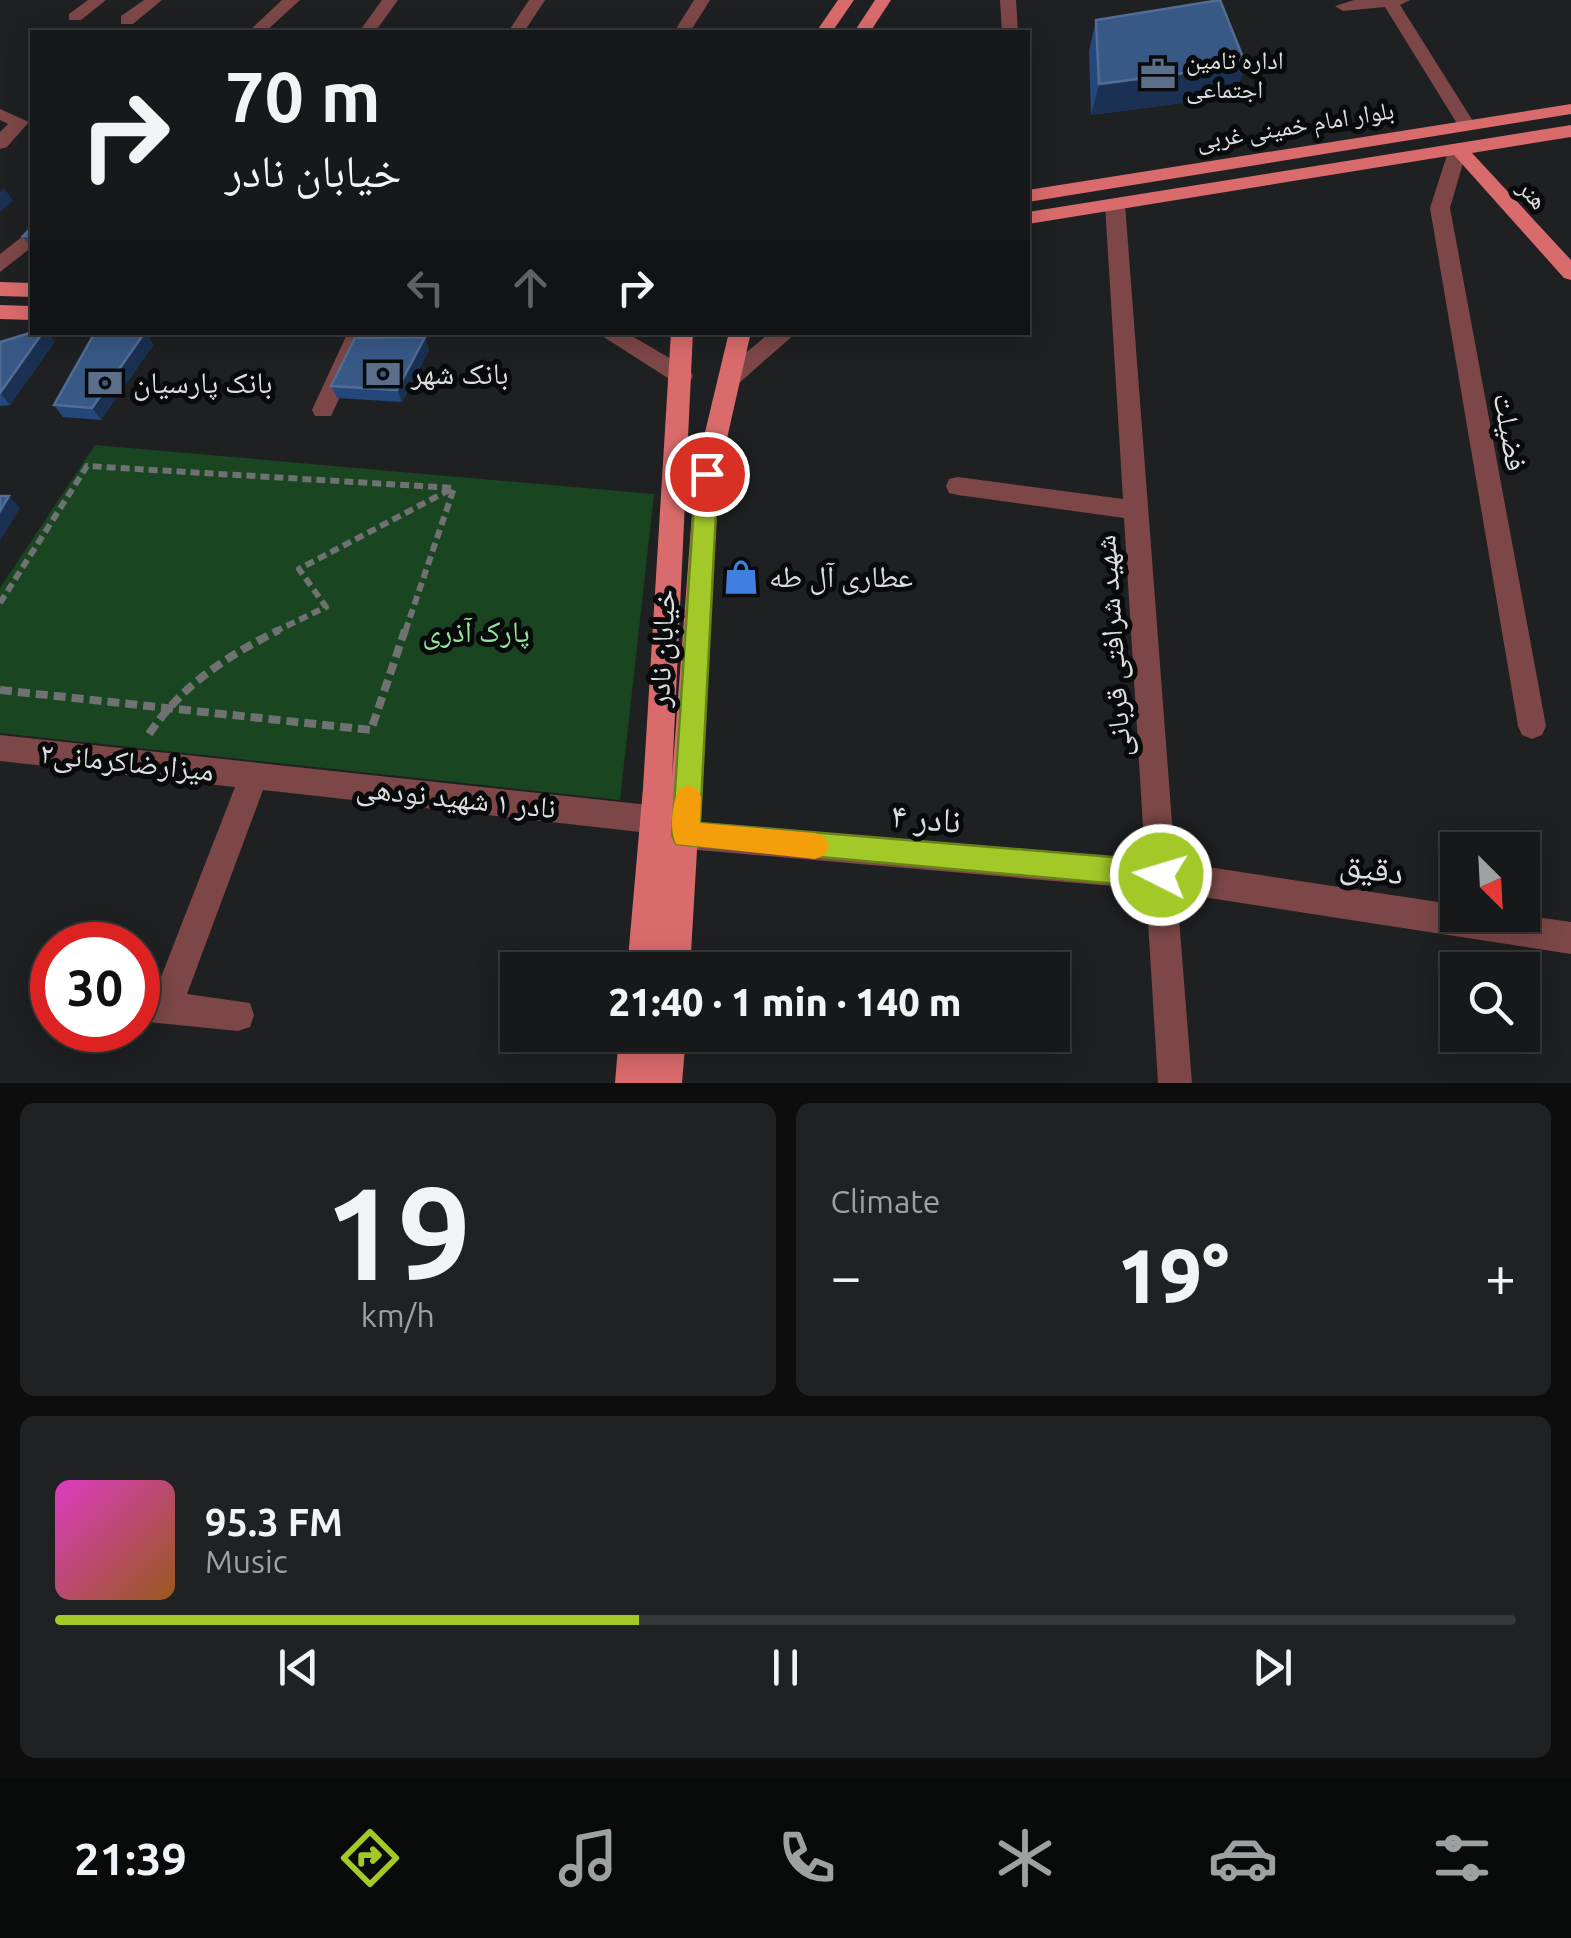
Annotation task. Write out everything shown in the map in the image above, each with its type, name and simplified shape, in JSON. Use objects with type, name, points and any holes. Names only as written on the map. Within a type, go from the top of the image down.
[{"type":"main road","points":[[825,30],[846,0]]},
{"type":"main road","points":[[863,30],[883,0]]},
{"type":"main road","name":"بلوار امام خمینی غربی","points":[[1030,196],[1571,109]]},
{"type":"main road","name":"بلوار امام خمینی غربی","points":[[1030,218],[1571,131]]},
{"type":"main road","name":"هنر","points":[[1458,149],[1571,273]]},
{"type":"main road","points":[[0,289],[30,290]]},
{"type":"main road","points":[[0,312],[30,312]]},
{"type":"main road","name":"خیابان نادر","points":[[645,952],[658,820],[672,476],[682,335]]},
{"type":"main road","name":"خیابان نادر","points":[[676,952],[707,474],[739,335]]},
{"type":"main road","points":[[632,1083],[635,1052]]},
{"type":"main road","points":[[665,1083],[668,1052]]},
{"type":"street","points":[[75,16],[98,0]]},
{"type":"street","points":[[127,20],[154,0]]},
{"type":"street","points":[[258,30],[292,0]]},
{"type":"street","points":[[368,30],[390,0]]},
{"type":"street","points":[[517,30],[537,0]]},
{"type":"street","points":[[683,30],[702,0]]},
{"type":"street","points":[[1008,0],[1010,30]]},
{"type":"street","points":[[1342,6],[1394,1],[1467,126]]},
{"type":"street","points":[[0,114],[20,122],[0,143]]},
{"type":"street","name":"فضیلت","points":[[1458,149],[1440,208],[1532,726]]},
{"type":"street","name":"شهید شرافتی قربانی","points":[[1115,204],[1175,1083]]},
{"type":"street","points":[[0,265],[30,238]]},
{"type":"street","points":[[323,410],[357,335]]},
{"type":"street","points":[[611,335],[682,376]]},
{"type":"street","points":[[730,378],[782,335]]},
{"type":"street","points":[[958,486],[1136,510]]},
{"type":"street","name":"میزارضاکرمانی۲","points":[[0,748],[254,776]]},
{"type":"street","points":[[160,988],[254,776]]},
{"type":"street","name":"نادر ۱ شهید نودهی","points":[[254,776],[658,820]]},
{"type":"street","name":"نادر ۴","points":[[686,835],[1161,875]]},
{"type":"street","name":"دقیق","points":[[1161,875],[1571,938]]},
{"type":"street","points":[[160,1007],[238,1015]]},
{"type":"path","points":[[0,603],[87,466],[454,488]]},
{"type":"path","points":[[164,708],[233,653],[326,607],[299,569],[454,488]]},
{"type":"path","points":[[0,690],[371,730],[454,488]]},
{"type":"green space","name":"پارک آذری","points":[[95,445],[654,494],[620,800],[0,733],[0,588]]},
{"type":"building","points":[[1220,0],[1246,65],[1099,84],[1096,20]]},
{"type":"building","points":[[30,333],[41,335],[0,393],[0,342]]},
{"type":"building","points":[[143,335],[92,408],[54,405],[93,336]]},
{"type":"building","name":"بانک شهر","points":[[425,337],[397,390],[331,386],[355,338]]},
{"type":"building","points":[[0,496],[9,496],[0,511]]},
{"type":"slow traffic","points":[[688,797],[686,835],[815,846]]},
{"type":"place","name":"اداره تامین اجتماعی","points":[[1158,74]]},
{"type":"place","name":"بانک شهر","points":[[383,374]]},
{"type":"place","name":"بانک پارسیان","points":[[105,383]]},
{"type":"place","name":"عطاری آل طه","points":[[741,577]]},
{"type":"route","points":[[707,474],[686,835],[1161,875]]}]
